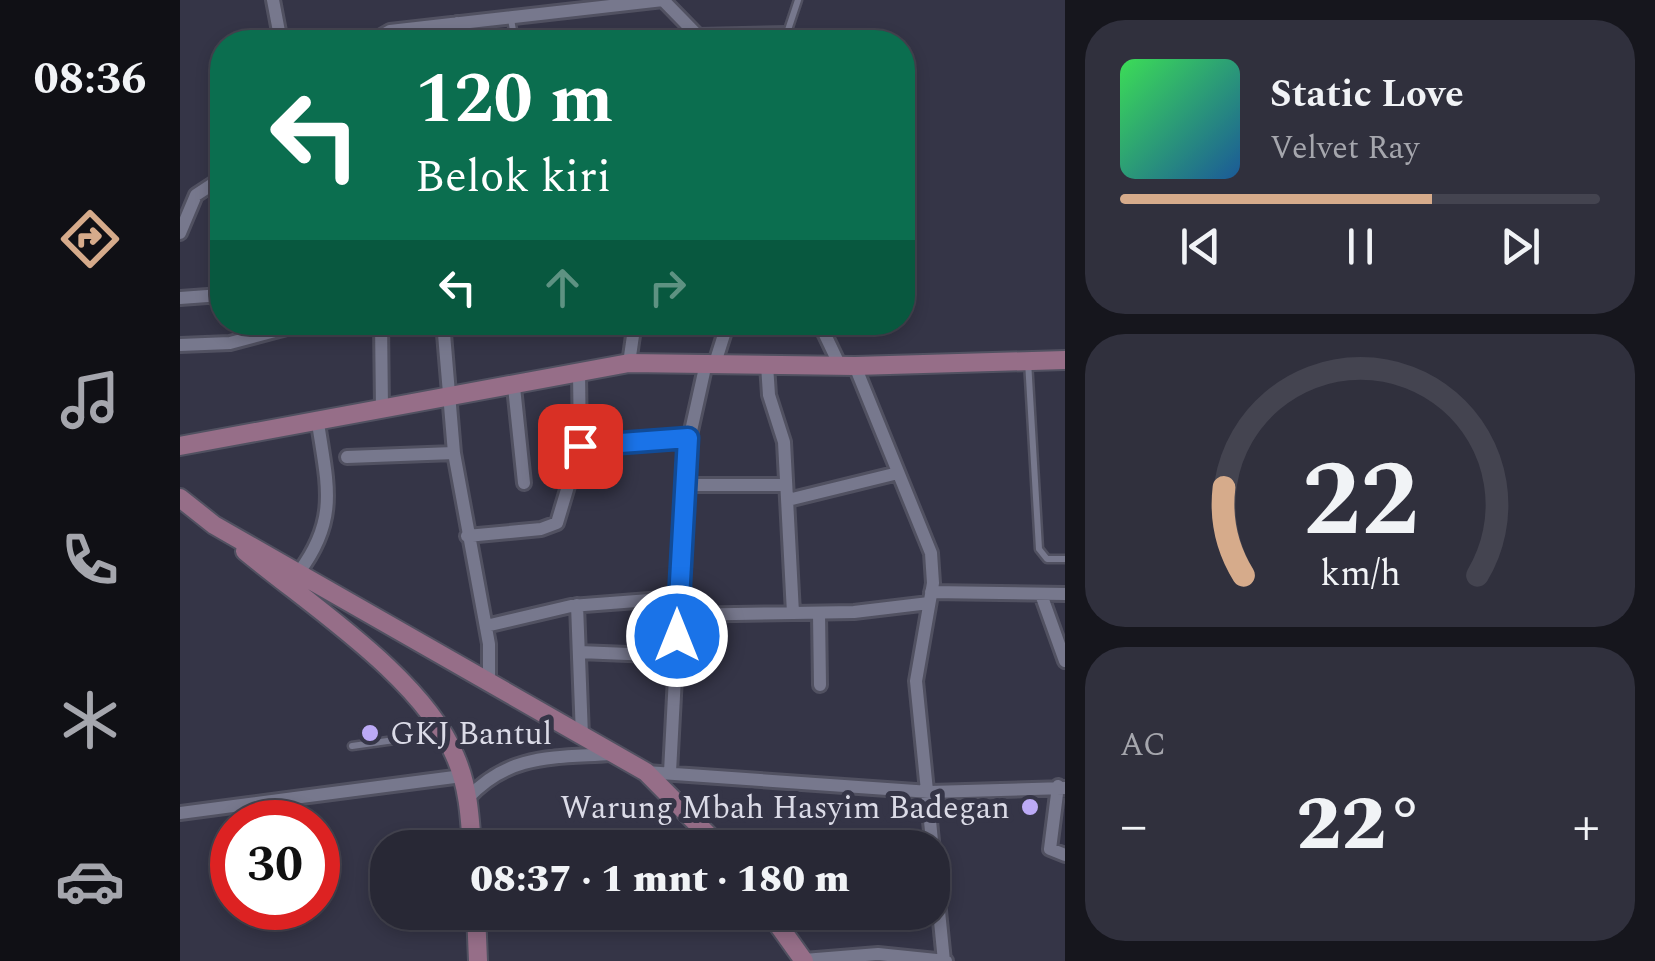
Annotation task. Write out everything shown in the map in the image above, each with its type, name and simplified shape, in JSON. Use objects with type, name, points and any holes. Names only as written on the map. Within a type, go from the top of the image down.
[{"type":"main road","points":[[182,447],[629,363],[847,366],[1065,360]]},
{"type":"main road","points":[[180,498],[423,704],[444,734],[462,776],[471,830]]},
{"type":"main road","points":[[214,525],[646,772],[703,830]]},
{"type":"main road","points":[[477,930],[478,961]]},
{"type":"main road","points":[[782,930],[804,961]]},
{"type":"street","points":[[273,0],[279,30]]},
{"type":"street","points":[[398,30],[665,0],[693,30]]},
{"type":"street","points":[[457,23],[459,30]]},
{"type":"street","points":[[180,233],[196,195],[210,186]]},
{"type":"street","points":[[180,298],[210,296]]},
{"type":"street","points":[[180,345],[230,342],[258,335]]},
{"type":"street","points":[[381,335],[382,409]]},
{"type":"street","points":[[445,335],[454,453],[486,626],[489,682]]},
{"type":"street","points":[[629,363],[633,335]]},
{"type":"street","points":[[670,772],[676,598],[688,438],[722,335]]},
{"type":"street","points":[[804,961],[878,954],[945,961],[916,681],[933,568],[927,538],[898,473],[847,366],[827,335]]},
{"type":"street","points":[[767,366],[769,395],[782,430],[793,613]]},
{"type":"street","points":[[467,536],[541,529],[556,523],[580,446],[579,373]]},
{"type":"street","points":[[514,386],[524,482]]},
{"type":"street","points":[[299,572],[320,541],[329,510],[318,423]]},
{"type":"street","points":[[580,446],[688,438]]},
{"type":"street","points":[[346,457],[454,453]]},
{"type":"street","points":[[685,485],[787,492],[898,473]]},
{"type":"street","points":[[677,616],[820,614],[930,598],[1065,594]]},
{"type":"street","points":[[1042,596],[1065,661]]},
{"type":"street","points":[[486,626],[576,605],[676,598]]},
{"type":"street","points":[[576,605],[582,736]]},
{"type":"street","points":[[820,614],[820,685]]},
{"type":"street","points":[[580,652],[677,656]]},
{"type":"street","points":[[468,798],[504,768],[524,761],[611,754]]},
{"type":"street","points":[[646,772],[930,792],[1062,787],[1050,850],[1065,855]]},
{"type":"street","points":[[180,812],[462,776]]},
{"type":"lane","points":[[789,30],[798,0]]},
{"type":"lane","points":[[510,18],[512,30]]},
{"type":"lane","points":[[1028,361],[1039,549],[1047,559],[1065,559]]},
{"type":"lane","points":[[352,746],[444,734]]},
{"type":"place","name":"GKJ Bantul","points":[[370,733]]},
{"type":"place","name":"Warung Mbah Hasyim Badegan","points":[[1030,807]]},
{"type":"route","points":[[580,446],[688,438],[678,561],[677,636]]}]
